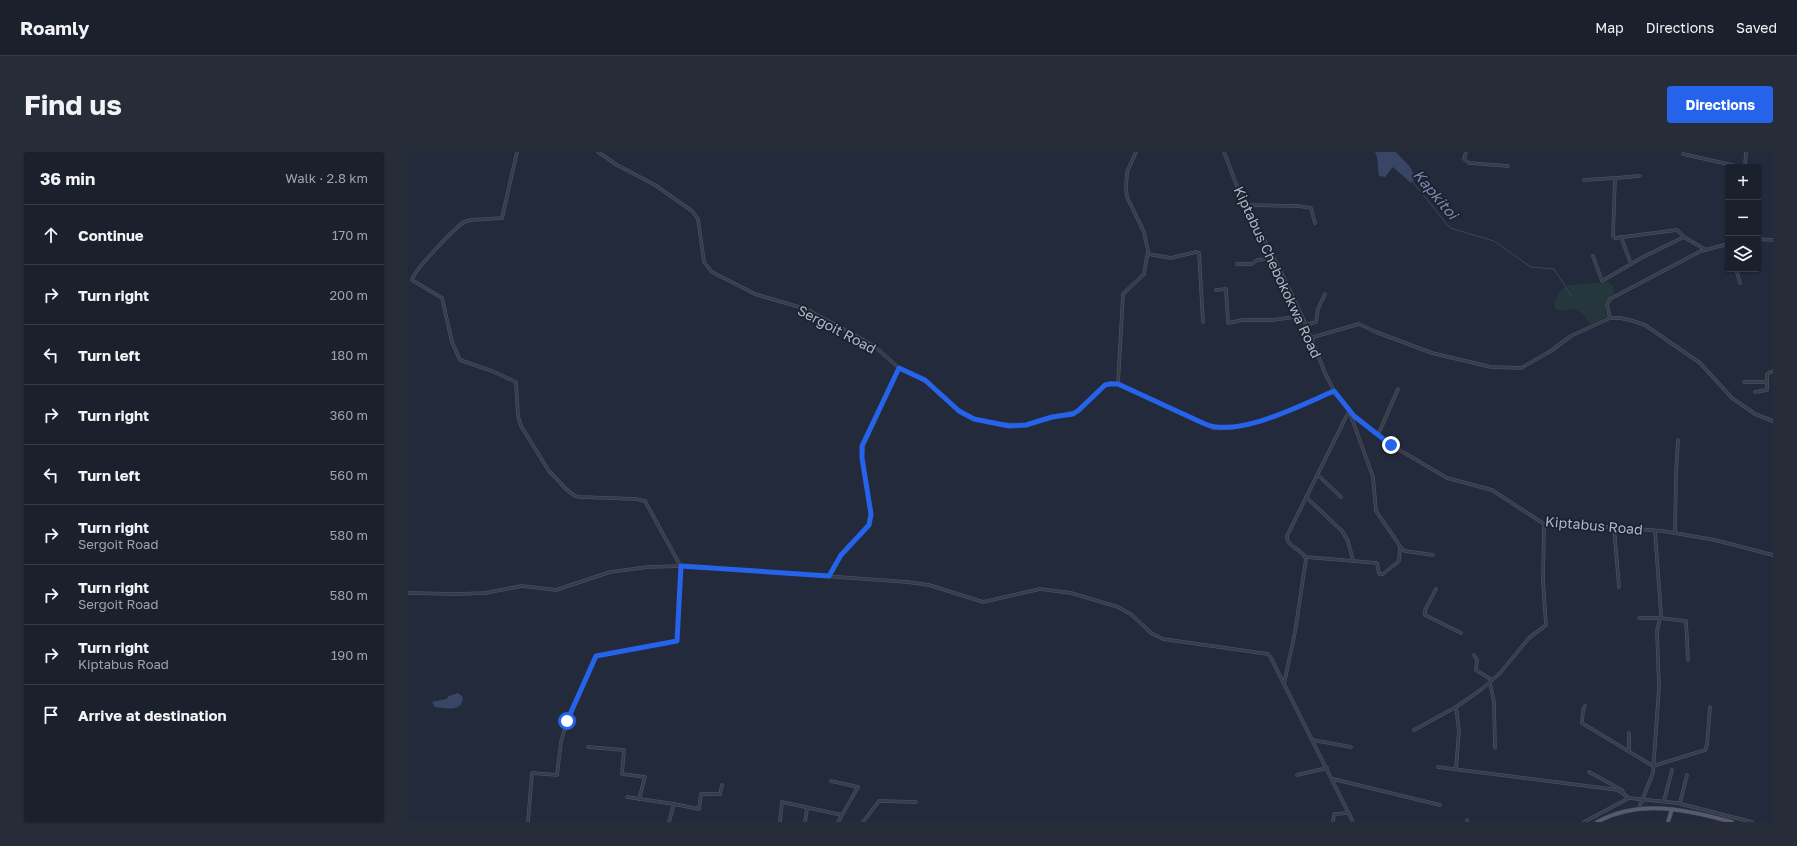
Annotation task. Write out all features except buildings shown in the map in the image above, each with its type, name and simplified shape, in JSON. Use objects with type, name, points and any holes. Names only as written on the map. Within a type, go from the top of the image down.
[{"type":"main road","points":[[1597,822],[1616,813],[1639,808],[1660,807],[1702,814],[1732,822]]},
{"type":"main road","points":[[1668,822],[1672,809]]},
{"type":"street","points":[[517,152],[502,218],[467,220],[464,222],[424,262],[413,276],[412,281],[442,298],[452,342],[460,360],[516,382],[518,416],[521,426],[546,467],[554,477],[575,496],[623,498],[644,501],[681,566],[677,641],[596,656],[567,721],[561,742],[557,776],[532,773],[528,822]]},
{"type":"street","name":"Sergoit Road","points":[[598,152],[617,165],[660,187],[692,211],[698,219],[700,225],[704,262],[712,272],[755,294],[817,314],[874,346],[899,368],[925,380],[959,411],[974,419],[1009,426],[1026,425],[1052,417],[1073,414],[1105,385],[1118,384]]},
{"type":"street","points":[[1136,152],[1127,172],[1127,197],[1144,232],[1148,246],[1148,254],[1144,274],[1123,294],[1118,384],[1205,424],[1220,429],[1239,426],[1275,416],[1334,391]]},
{"type":"street","name":"Kiptabus Chebokokwa Road","points":[[1224,152],[1246,205],[1274,258],[1306,325],[1310,338],[1334,391]]},
{"type":"street","points":[[1466,152],[1464,159],[1468,163],[1508,166]]},
{"type":"street","points":[[1744,164],[1746,152]]},
{"type":"street","points":[[1683,154],[1728,164]]},
{"type":"street","points":[[1584,180],[1640,176]]},
{"type":"street","points":[[1614,178],[1613,236],[1615,238],[1677,230],[1684,237],[1706,250]]},
{"type":"street","points":[[1246,205],[1298,206],[1311,208],[1315,222]]},
{"type":"street","points":[[1621,237],[1631,264]]},
{"type":"street","points":[[1593,256],[1602,281],[1631,264],[1684,237]]},
{"type":"street","points":[[1761,239],[1773,240]]},
{"type":"street","points":[[1610,318],[1607,305],[1610,299],[1706,250],[1725,245]]},
{"type":"street","points":[[1148,254],[1171,258],[1196,252],[1199,253],[1203,322]]},
{"type":"street","points":[[1237,264],[1252,264],[1257,260],[1274,258]]},
{"type":"street","points":[[1737,272],[1740,283]]},
{"type":"street","points":[[1216,290],[1226,289],[1228,324],[1243,320],[1273,320],[1301,316]]},
{"type":"street","points":[[1306,325],[1316,322],[1318,309],[1325,294]]},
{"type":"street","points":[[1310,338],[1359,324],[1432,353],[1491,367],[1521,368],[1551,351],[1571,336],[1610,318],[1620,318],[1645,325],[1700,364],[1732,398],[1755,414],[1773,421]]},
{"type":"street","points":[[829,576],[841,555],[871,522],[862,458],[862,446],[899,368]]},
{"type":"street","points":[[1755,392],[1767,390],[1767,374],[1773,372]]},
{"type":"street","points":[[1744,382],[1767,382]]},
{"type":"street","points":[[1378,435],[1398,389]]},
{"type":"street","name":"Kiptabus Road","points":[[1334,391],[1349,411],[1391,445],[1447,478],[1492,490],[1544,524],[1614,527],[1655,531],[1738,545],[1773,555]]},
{"type":"street","points":[[1349,411],[1286,538],[1289,543],[1306,557],[1377,563],[1380,574],[1383,574],[1398,561],[1400,547]]},
{"type":"street","points":[[1349,411],[1373,477],[1376,511],[1400,547],[1405,551],[1433,555]]},
{"type":"street","points":[[1676,534],[1678,440]]},
{"type":"street","points":[[1318,474],[1342,497]]},
{"type":"street","points":[[1306,497],[1342,531],[1348,541],[1353,561]]},
{"type":"street","points":[[1414,730],[1462,704],[1500,674],[1529,638],[1546,625],[1544,524]]},
{"type":"street","points":[[1614,527],[1619,586]]},
{"type":"street","points":[[1639,808],[1651,779],[1654,766],[1659,687],[1657,631],[1661,619],[1655,531]]},
{"type":"street","points":[[1284,684],[1304,576],[1306,557]]},
{"type":"street","points":[[408,593],[478,593],[522,586],[556,590],[610,572],[681,566],[829,576],[929,585],[983,602],[1040,589],[1071,593],[1118,607],[1132,615],[1151,633],[1163,639],[1266,653],[1272,658],[1354,822]]},
{"type":"street","points":[[1436,590],[1425,610],[1425,615],[1461,633]]},
{"type":"street","points":[[1638,618],[1686,620],[1688,660]]},
{"type":"street","points":[[1474,655],[1477,660],[1476,670],[1492,680]]},
{"type":"street","points":[[1489,682],[1494,702],[1495,748]]},
{"type":"street","points":[[1585,706],[1583,710],[1582,723],[1654,766],[1705,750],[1707,745],[1710,707]]},
{"type":"street","points":[[1456,707],[1459,731],[1456,769]]},
{"type":"street","points":[[1629,733],[1629,751]]},
{"type":"street","points":[[1313,740],[1351,747]]},
{"type":"street","points":[[588,747],[624,750],[622,774],[645,777],[639,799]]},
{"type":"street","points":[[1438,767],[1618,790],[1623,792]]},
{"type":"street","points":[[1298,775],[1327,768]]},
{"type":"street","points":[[1664,801],[1672,770]]},
{"type":"street","points":[[1589,772],[1622,790],[1629,798]]},
{"type":"street","points":[[1680,804],[1687,775]]},
{"type":"street","points":[[1332,779],[1440,805]]},
{"type":"street","points":[[831,781],[858,787],[838,822]]},
{"type":"street","points":[[627,797],[699,809],[701,794],[720,794],[722,785]]},
{"type":"street","points":[[1584,822],[1629,798],[1680,804],[1752,822]]},
{"type":"street","points":[[863,822],[879,801],[916,802]]},
{"type":"street","points":[[780,822],[782,802],[842,815]]},
{"type":"street","points":[[669,822],[674,804]]},
{"type":"street","points":[[805,822],[807,808]]},
{"type":"street","points":[[1333,822],[1334,814],[1349,813]]},
{"type":"shaded area","points":[[1609,282],[1613,286],[1614,294],[1607,301],[1605,306],[1607,316],[1590,325],[1586,318],[1578,311],[1556,310],[1554,305],[1558,293],[1569,285]]},
{"type":"water","points":[[1375,152],[1396,152],[1410,167],[1415,177],[1411,183],[1393,167],[1385,177],[1379,176]]},
{"type":"water","points":[[458,693],[463,697],[462,702],[457,707],[435,707],[432,702],[446,699],[449,696]]},
{"type":"waterway","name":"Kapkitoi","points":[[1412,181],[1450,228],[1494,241],[1531,267],[1554,269],[1572,297]]},
{"type":"route","points":[[567,721],[596,656],[677,641],[681,566],[829,576],[841,555],[871,522],[866,475],[862,458],[862,446],[899,368],[925,380],[964,414],[984,422],[1009,426],[1026,425],[1052,417],[1076,412],[1107,384],[1118,384],[1213,428],[1220,429],[1239,426],[1275,416],[1334,391],[1354,416],[1391,445]]}]
